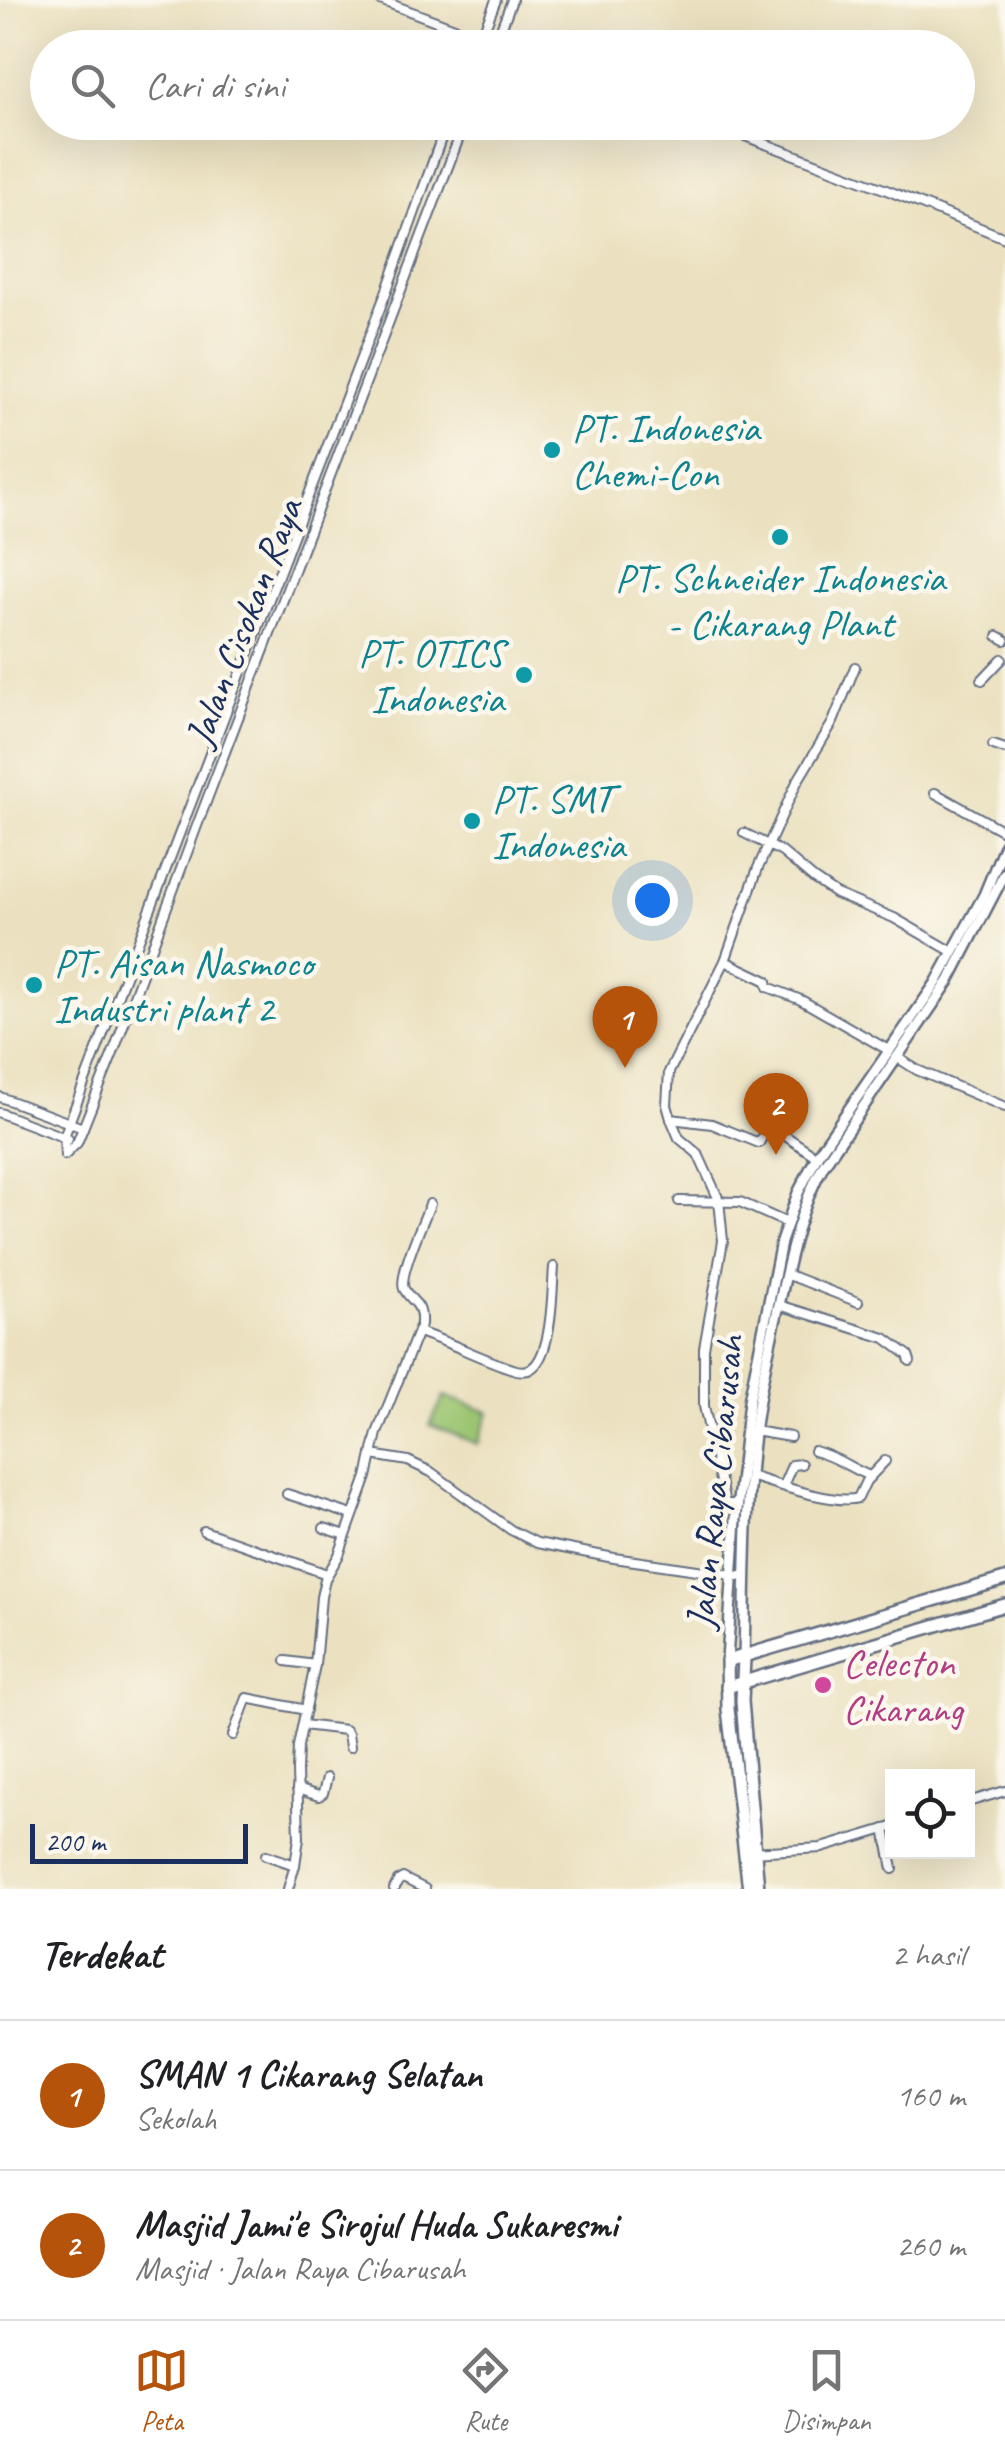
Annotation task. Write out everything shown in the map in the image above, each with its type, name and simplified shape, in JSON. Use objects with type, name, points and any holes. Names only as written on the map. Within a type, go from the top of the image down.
[{"type":"main road","points":[[728,1661],[1005,1580]]},
{"type":"main road","points":[[726,1687],[1005,1606]]},
{"type":"main road","name":"Jalan Raya Cibarusah","points":[[744,1658],[749,1889]]},
{"type":"main road","name":"Jalan Raya Cibarusah","points":[[728,1661],[731,1740],[758,1889]]},
{"type":"street","points":[[380,0],[449,30]]},
{"type":"street","points":[[484,30],[496,0]]},
{"type":"street","points":[[500,30],[512,0]]},
{"type":"street","name":"Jalan Cisokan Raya","points":[[64,1138],[441,140]]},
{"type":"street","name":"Jalan Cisokan Raya","points":[[77,1143],[458,140]]},
{"type":"street","points":[[755,140],[1005,238]]},
{"type":"street","points":[[982,680],[1004,658]]},
{"type":"street","points":[[738,1504],[725,1504],[704,1406],[704,1348],[723,1240],[719,1200],[698,1154],[679,1138],[670,1119],[666,1104],[669,1072],[724,961],[796,782],[832,722],[855,667]]},
{"type":"street","points":[[993,745],[1005,749]]},
{"type":"street","points":[[935,794],[1005,832]]},
{"type":"street","points":[[744,832],[769,844],[836,894],[894,918],[953,952]]},
{"type":"street","name":"Jalan Raya Cibarusah","points":[[728,1661],[749,1401],[773,1277],[793,1217],[814,1172],[894,1054],[953,952],[984,895],[1005,844]]},
{"type":"street","name":"Jalan Raya Cibarusah","points":[[814,1172],[816,1157],[949,981],[1004,877]]},
{"type":"street","points":[[724,961],[766,981],[773,990],[801,1000],[917,1070],[1005,1107]]},
{"type":"street","points":[[0,1097],[83,1128]]},
{"type":"street","points":[[0,1113],[77,1143],[66,1155],[64,1138]]},
{"type":"street","points":[[670,1119],[712,1124],[759,1142],[768,1124],[816,1157]]},
{"type":"street","points":[[678,1201],[719,1200],[793,1217]]},
{"type":"street","points":[[292,1888],[299,1838],[298,1746],[315,1666],[320,1597],[327,1574],[339,1556],[367,1478],[378,1433],[422,1318],[420,1308],[403,1283],[430,1204]]},
{"type":"street","name":"Jalan Raya Cibarusah","points":[[744,1658],[754,1431],[786,1274],[793,1217]]},
{"type":"street","points":[[418,1332],[525,1371],[539,1358],[552,1313],[554,1267]]},
{"type":"street","points":[[786,1274],[858,1302]]},
{"type":"street","points":[[779,1305],[886,1338],[906,1352],[910,1361]]},
{"type":"street","points":[[754,1431],[790,1438]]},
{"type":"street","points":[[814,1451],[844,1461],[870,1476]]},
{"type":"street","points":[[372,1455],[408,1461],[431,1472],[510,1530],[537,1543],[746,1577]]},
{"type":"street","points":[[750,1476],[850,1500],[858,1498],[884,1460]]},
{"type":"street","points":[[783,1486],[792,1465],[801,1464]]},
{"type":"street","points":[[288,1494],[352,1515]]},
{"type":"street","points":[[324,1528],[346,1535]]},
{"type":"street","points":[[204,1531],[327,1574]]},
{"type":"street","points":[[286,1661],[315,1666]]},
{"type":"street","points":[[233,1735],[247,1698],[306,1710]]},
{"type":"street","points":[[303,1725],[345,1730],[350,1748]]},
{"type":"street","points":[[297,1789],[319,1796],[327,1778]]},
{"type":"street","points":[[975,1800],[1005,1791]]},
{"type":"street","points":[[750,1852],[822,1848],[885,1829]]},
{"type":"street","points":[[266,1855],[295,1865]]},
{"type":"street","points":[[892,1859],[893,1868]]},
{"type":"street","points":[[394,1889],[403,1878],[425,1889]]},
{"type":"green space","points":[[444,1396],[489,1412],[478,1444],[430,1425]]},
{"type":"place","name":"PT. Indonesia Chemi-Con","points":[[552,450]]},
{"type":"place","name":"PT. Schneider Indonesia - Cikarang Plant","points":[[780,537]]},
{"type":"place","name":"PT. OTICS Indonesia","points":[[524,675]]},
{"type":"place","name":"PT. SMT Indonesia","points":[[472,821]]},
{"type":"place","name":"PT. Aisan Nasmoco Industri plant 2","points":[[34,985]]},
{"type":"place","name":"SMAN 1 Cikarang Selatan","points":[[625,1068]]},
{"type":"place","name":"Masjid Jami'e Sirojul Huda Sukaresmi","points":[[776,1155]]},
{"type":"place","name":"Celecton Cikarang","points":[[823,1685]]}]
